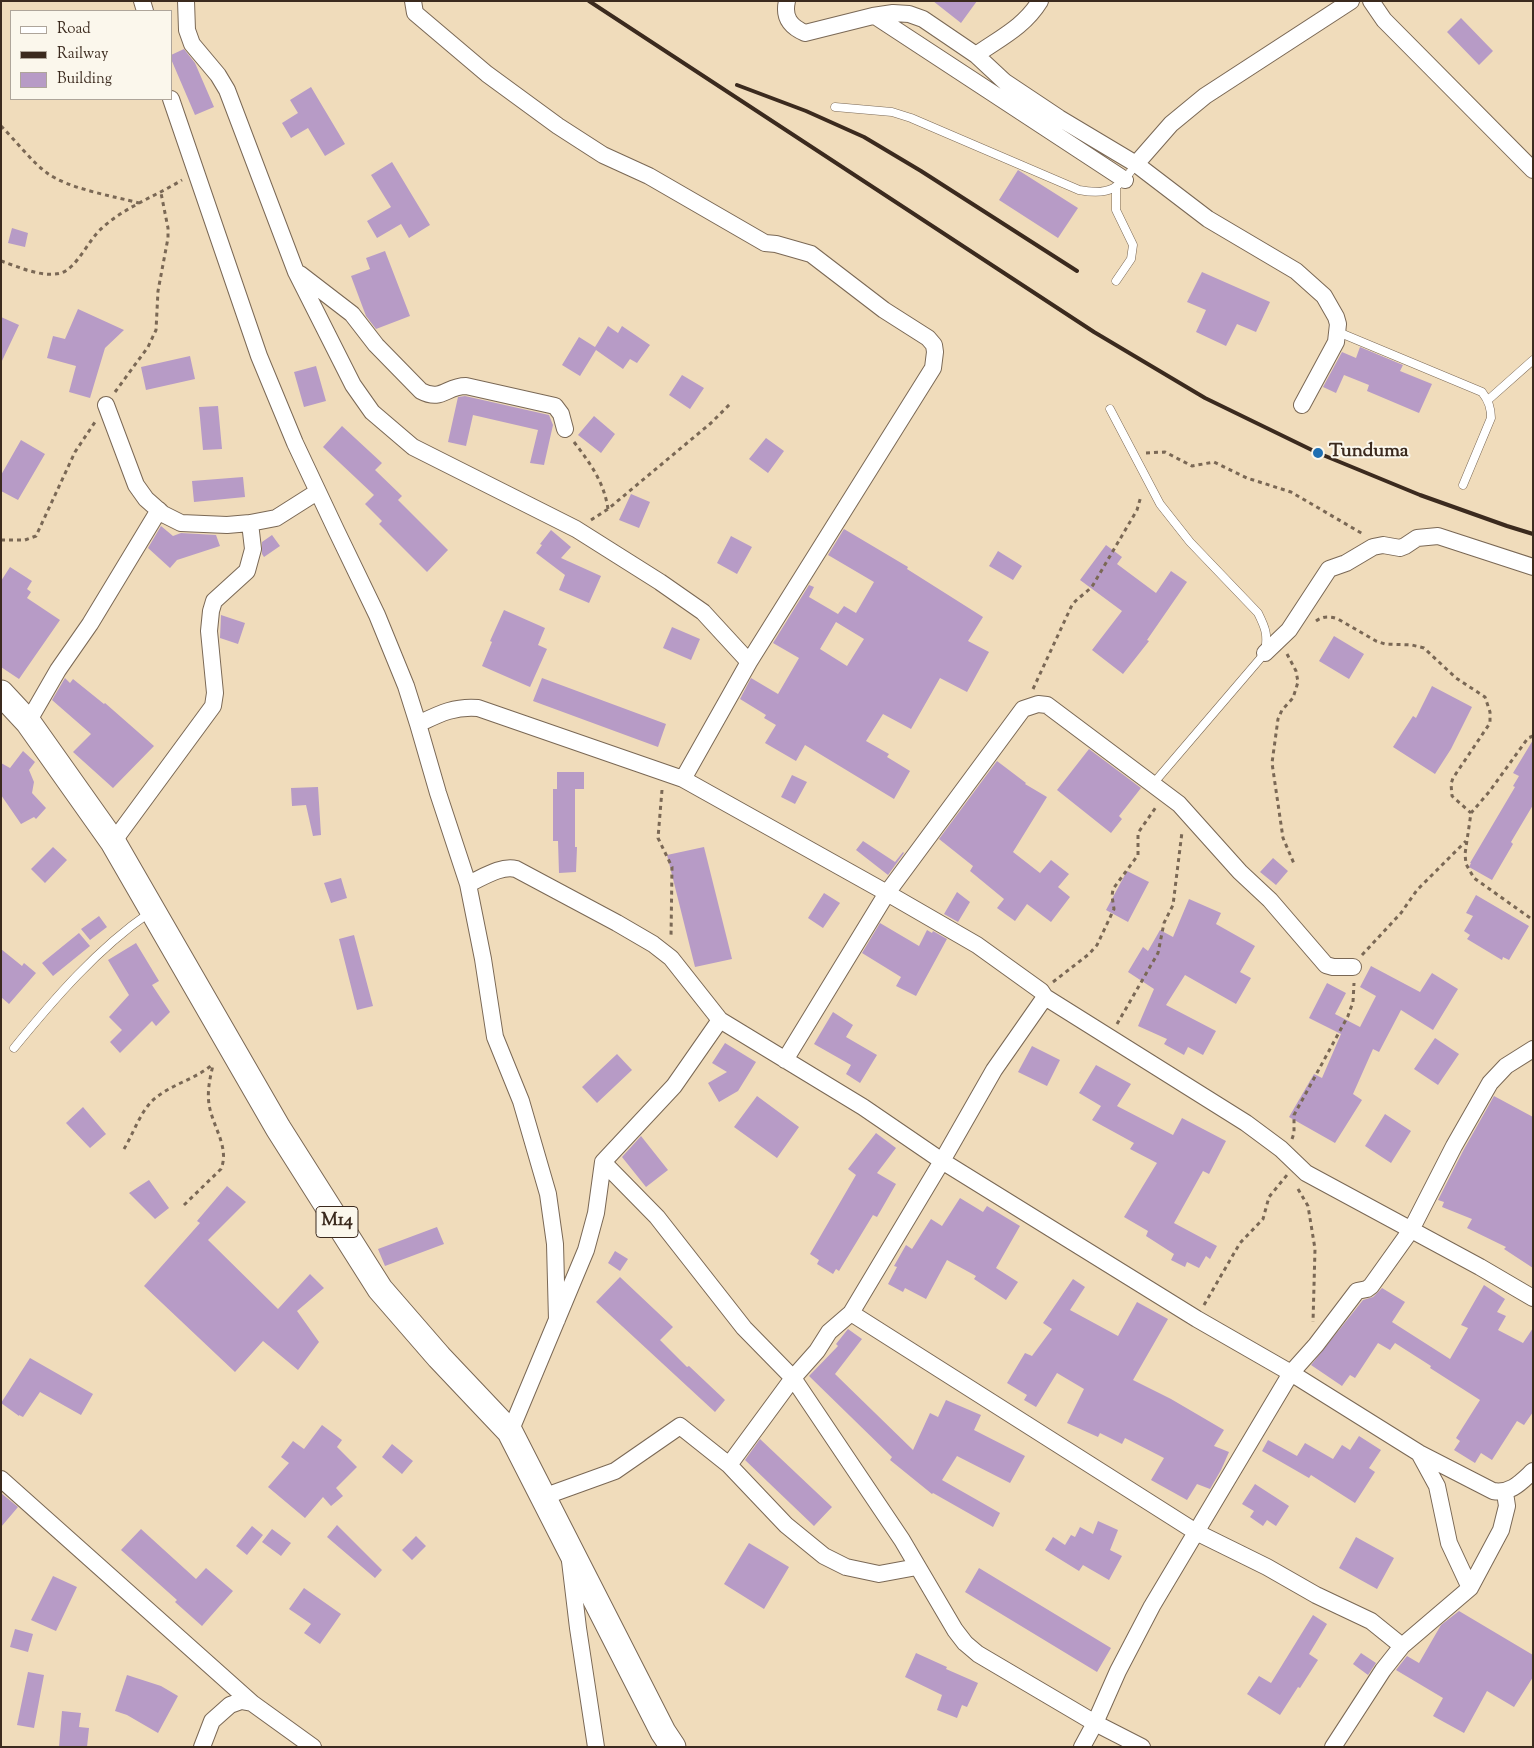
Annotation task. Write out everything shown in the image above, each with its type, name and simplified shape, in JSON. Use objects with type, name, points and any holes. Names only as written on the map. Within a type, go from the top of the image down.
[{"type":"main road","name":"M14","points":[[1,693],[28,722],[113,842],[278,1128],[380,1289],[433,1351],[510,1432],[663,1732],[673,1747]]},
{"type":"street","points":[[186,1],[187,30],[192,44],[218,74],[226,90],[296,272],[353,386],[372,412],[413,447],[576,530],[693,604],[713,622],[748,662]]},
{"type":"street","points":[[413,1],[415,13],[487,74],[579,141],[603,155],[649,176],[759,240],[811,254],[884,310],[928,338],[934,345],[935,357],[933,368],[748,662],[683,780]]},
{"type":"street","points":[[787,1],[786,7],[789,22],[796,29],[805,33],[893,13],[909,14],[923,19],[976,55],[1005,82],[1059,118],[1136,164],[1208,219],[1296,271],[1324,296],[1336,317],[1338,332],[1336,342],[1302,406]]},
{"type":"street","points":[[976,55],[1022,24],[1040,1]]},
{"type":"street","points":[[1136,164],[1182,113],[1220,86],[1351,1]]},
{"type":"street","points":[[1371,1],[1391,27],[1533,170]]},
{"type":"street","points":[[875,16],[1120,184]]},
{"type":"street","points":[[172,100],[259,356],[295,443],[377,615],[406,686],[468,884],[483,960],[495,1037],[521,1101],[548,1194],[555,1244],[557,1320]]},
{"type":"street","points":[[296,272],[352,314],[376,345],[421,391],[428,395],[438,396],[455,387],[466,386],[555,406],[561,414],[565,429]]},
{"type":"street","points":[[106,405],[136,485],[146,499],[159,510],[181,523],[227,526],[276,518],[318,492]]},
{"type":"street","points":[[28,722],[58,670],[90,624],[159,510]]},
{"type":"street","points":[[113,842],[213,706],[215,693],[209,631],[211,611],[214,601],[247,571],[253,549],[250,523]]},
{"type":"street","points":[[1264,653],[1280,640],[1296,621],[1329,569],[1346,563],[1378,546],[1400,548],[1417,538],[1438,536],[1533,567]]},
{"type":"street","points":[[785,1060],[887,893],[1023,710],[1038,704],[1047,705],[1182,807],[1240,872],[1270,900],[1326,965],[1353,967]]},
{"type":"street","points":[[418,724],[454,708],[478,708],[683,780],[977,945],[1043,994],[1246,1122],[1281,1149],[1306,1174],[1480,1267],[1533,1298]]},
{"type":"street","points":[[468,884],[510,867],[653,944],[671,958],[720,1020],[863,1107],[942,1161],[1197,1319],[1291,1373],[1419,1454],[1493,1491],[1505,1493],[1533,1471]]},
{"type":"street","points":[[729,1465],[793,1378],[817,1351],[829,1332],[851,1313],[994,1070],[1043,994]]},
{"type":"street","points":[[510,1432],[586,1250],[596,1213],[603,1162],[674,1086],[720,1020]]},
{"type":"street","points":[[1082,1747],[1118,1671],[1148,1614],[1291,1373],[1316,1345],[1357,1291],[1371,1286],[1411,1230],[1454,1146],[1490,1083],[1506,1066],[1533,1050]]},
{"type":"street","points":[[603,1162],[657,1217],[744,1328],[793,1378],[882,1510],[955,1630],[965,1643],[978,1654],[1095,1723],[1142,1747]]},
{"type":"street","points":[[851,1313],[1196,1532],[1267,1566],[1316,1595],[1371,1621],[1402,1646]]},
{"type":"street","points":[[543,1498],[615,1471],[680,1426],[729,1465],[786,1525],[824,1556],[846,1568],[879,1574],[917,1567]]},
{"type":"street","points":[[1419,1454],[1437,1486],[1449,1543],[1470,1588]]},
{"type":"street","points":[[1,1479],[252,1703],[314,1747]]},
{"type":"street","points":[[1333,1747],[1382,1670],[1402,1646],[1470,1588],[1500,1530],[1507,1506],[1505,1493]]},
{"type":"street","points":[[568,1546],[596,1747]]},
{"type":"street","points":[[202,1747],[212,1721],[230,1705],[241,1701],[252,1703]]},
{"type":"lane","points":[[835,107],[892,112],[911,118],[1079,190],[1095,192],[1120,184]]},
{"type":"lane","points":[[1116,281],[1131,259],[1133,246],[1116,210],[1120,184],[1136,164]]},
{"type":"lane","points":[[1338,332],[1482,392],[1488,400],[1491,418],[1464,486]]},
{"type":"lane","points":[[1488,400],[1533,360]]},
{"type":"lane","points":[[1110,409],[1160,504],[1190,542],[1258,613],[1265,627],[1267,638],[1264,653],[1152,785]]},
{"type":"lane","points":[[14,1048],[87,964],[104,951],[125,930],[153,910]]},
{"type":"path","points":[[1,126],[45,172],[55,178],[139,203]]},
{"type":"path","points":[[1,261],[36,272],[61,273],[71,268],[103,227],[139,203],[161,193],[196,171]]},
{"type":"path","points":[[1,540],[24,540],[36,536],[75,452],[148,347],[156,330],[158,291],[168,238],[168,228],[161,193]]},
{"type":"path","points":[[576,530],[608,509],[711,423],[730,404]]},
{"type":"path","points":[[565,429],[602,483],[608,509]]},
{"type":"path","points":[[1133,453],[1165,452],[1192,466],[1210,462],[1216,463],[1247,478],[1291,492],[1368,537]]},
{"type":"path","points":[[1023,710],[1072,605],[1093,585],[1137,510],[1146,478]]},
{"type":"path","points":[[1313,624],[1320,618],[1338,618],[1376,641],[1393,645],[1412,645],[1424,648],[1456,678],[1484,697],[1490,712],[1490,723],[1453,778],[1451,784],[1452,796],[1471,813]]},
{"type":"path","points":[[1280,640],[1296,671],[1298,682],[1293,698],[1282,710],[1278,719],[1272,770],[1284,838],[1295,866]]},
{"type":"path","points":[[1533,736],[1528,738],[1489,792],[1471,813],[1466,841],[1466,864],[1474,878],[1533,920]]},
{"type":"path","points":[[664,773],[658,838],[672,867],[671,958]]},
{"type":"path","points":[[1043,994],[1089,954],[1096,945],[1114,909],[1113,889],[1138,855],[1138,833],[1166,794]]},
{"type":"path","points":[[1109,1037],[1158,953],[1164,923],[1173,905],[1182,842],[1182,807]]},
{"type":"path","points":[[1281,1149],[1294,1136],[1294,1115],[1348,1016],[1355,988],[1353,967],[1402,913],[1416,890],[1466,841]]},
{"type":"path","points":[[124,1149],[146,1109],[152,1102],[162,1093],[203,1072],[231,1047]]},
{"type":"path","points":[[184,1205],[221,1169],[224,1161],[223,1148],[209,1106],[209,1087],[213,1065]]},
{"type":"path","points":[[1197,1319],[1240,1243],[1263,1219],[1269,1197],[1296,1165]]},
{"type":"path","points":[[1296,1165],[1297,1184],[1308,1206],[1315,1249],[1312,1312],[1316,1345]]},
{"type":"building","points":[[933,1],[977,1],[961,23]]},
{"type":"building","points":[[1461,18],[1493,51],[1479,65],[1447,32]]},
{"type":"building","points":[[184,49],[195,63],[214,107],[195,115],[172,61],[172,55]]},
{"type":"building","points":[[311,87],[345,144],[325,156],[308,128],[291,138],[282,123],[298,113],[290,100]]},
{"type":"building","points":[[392,162],[430,225],[409,238],[401,224],[377,238],[367,221],[391,207],[371,175]]},
{"type":"building","points":[[1018,170],[1078,208],[1058,238],[999,200]]},
{"type":"building","points":[[12,228],[28,233],[25,247],[8,243]]},
{"type":"building","points":[[385,251],[410,316],[376,329],[366,316],[351,276],[370,269],[366,258]]},
{"type":"building","points":[[1202,272],[1270,302],[1256,332],[1237,324],[1226,346],[1196,332],[1206,310],[1187,302]]},
{"type":"building","points":[[78,309],[124,330],[105,348],[90,398],[69,392],[76,366],[47,358],[53,336],[65,339]]},
{"type":"building","points":[[1,317],[19,325],[1,363]]},
{"type":"building","points":[[608,326],[618,333],[622,326],[650,345],[637,363],[630,359],[623,369],[596,350],[580,376],[562,365],[579,337],[595,347]]},
{"type":"building","points":[[1360,347],[1403,365],[1400,371],[1432,384],[1419,413],[1367,391],[1369,385],[1344,375],[1336,393],[1323,387],[1342,352],[1356,358]]},
{"type":"building","points":[[190,356],[195,379],[146,390],[141,367]]},
{"type":"building","points":[[316,366],[326,401],[304,407],[294,372]]},
{"type":"building","points":[[682,375],[704,388],[690,409],[669,395]]},
{"type":"building","points":[[465,396],[549,415],[553,425],[544,465],[530,463],[538,430],[473,415],[466,446],[448,442],[458,397]]},
{"type":"building","points":[[218,406],[222,449],[203,450],[199,407]]},
{"type":"building","points":[[594,416],[615,434],[601,453],[578,435]]},
{"type":"building","points":[[342,426],[382,463],[375,470],[402,496],[398,500],[448,550],[427,572],[379,524],[382,521],[365,504],[374,495],[323,447]]},
{"type":"building","points":[[766,438],[784,451],[768,473],[749,459]]},
{"type":"building","points":[[21,440],[45,454],[18,500],[1,491],[1,475]]},
{"type":"building","points":[[243,477],[245,497],[194,502],[192,481]]},
{"type":"building","points":[[631,494],[650,502],[639,528],[619,520]]},
{"type":"building","points":[[161,526],[173,536],[181,533],[216,535],[220,546],[177,560],[170,568],[148,548]]},
{"type":"building","points":[[844,529],[908,567],[907,569],[983,617],[968,641],[989,652],[967,692],[940,678],[911,729],[883,714],[866,741],[889,754],[887,757],[910,771],[894,799],[805,745],[796,761],[765,743],[776,725],[764,718],[766,715],[740,699],[751,678],[778,694],[799,658],[773,643],[809,585],[814,587],[809,597],[838,614],[844,606],[856,613],[874,582],[828,555]],"holes":[[[836,622],[864,639],[847,666],[820,649]]]},
{"type":"building","points":[[551,530],[571,547],[561,558],[601,576],[589,603],[559,590],[565,575],[536,553],[542,545],[540,544]]},
{"type":"building","points":[[272,535],[280,546],[264,557],[262,554],[262,542]]},
{"type":"building","points":[[731,536],[752,547],[737,574],[717,563]]},
{"type":"building","points":[[1106,545],[1122,557],[1117,564],[1156,593],[1171,571],[1187,582],[1147,640],[1149,641],[1123,674],[1092,650],[1122,611],[1080,580]]},
{"type":"building","points":[[998,551],[1022,566],[1013,580],[989,566]]},
{"type":"building","points":[[10,567],[32,581],[27,589],[31,592],[27,598],[60,620],[19,679],[1,667],[1,581]]},
{"type":"building","points":[[504,610],[545,628],[538,645],[547,649],[530,687],[482,666],[492,642],[490,641]]},
{"type":"building","points":[[221,615],[245,623],[238,644],[220,638]]},
{"type":"building","points":[[672,627],[700,639],[691,660],[663,648]]},
{"type":"building","points":[[1334,636],[1364,654],[1349,679],[1319,661]]},
{"type":"building","points":[[65,678],[70,683],[73,679],[105,703],[154,746],[113,788],[73,752],[91,734],[52,700]]},
{"type":"building","points":[[542,678],[666,724],[658,747],[533,701]]},
{"type":"building","points":[[1432,686],[1472,707],[1451,749],[1435,774],[1393,747],[1413,716],[1416,718]]},
{"type":"building","points":[[1533,740],[1533,805],[1511,842],[1513,844],[1492,880],[1469,867],[1470,863],[1515,787],[1513,786],[1519,776],[1513,773]]},
{"type":"building","points":[[1089,749],[1141,788],[1119,816],[1122,819],[1111,833],[1057,790]]},
{"type":"building","points":[[23,751],[35,762],[29,770],[34,782],[32,793],[46,808],[36,819],[34,817],[21,824],[1,795],[1,763],[10,768]]},
{"type":"building","points":[[997,761],[1025,784],[1047,797],[1013,852],[1040,873],[1051,860],[1069,874],[1058,887],[1070,897],[1051,922],[1027,904],[1015,921],[997,908],[1004,899],[970,871],[973,866],[939,839]]},
{"type":"building","points":[[557,772],[584,772],[584,789],[575,789],[576,872],[559,873],[558,841],[553,841],[553,789],[557,789]]},
{"type":"building","points":[[792,775],[807,782],[795,804],[781,797]]},
{"type":"building","points":[[318,787],[321,835],[313,836],[306,805],[292,806],[291,788]]},
{"type":"building","points":[[863,841],[895,862],[904,853],[888,875],[856,850]]},
{"type":"building","points":[[53,847],[67,860],[45,883],[31,869]]},
{"type":"building","points":[[704,847],[732,959],[695,967],[667,855]]},
{"type":"building","points":[[1273,858],[1288,871],[1276,885],[1260,872]]},
{"type":"building","points":[[1127,871],[1149,882],[1128,922],[1106,910]]},
{"type":"building","points":[[341,878],[347,898],[331,903],[324,883]]},
{"type":"building","points":[[957,892],[970,902],[958,922],[944,914]]},
{"type":"building","points":[[824,893],[840,903],[823,928],[808,918]]},
{"type":"building","points":[[1476,895],[1529,926],[1509,960],[1503,957],[1502,960],[1467,939],[1470,935],[1464,931],[1473,916],[1466,913]]},
{"type":"building","points":[[1189,899],[1221,913],[1216,924],[1255,946],[1240,972],[1251,978],[1236,1004],[1185,975],[1166,1005],[1216,1031],[1203,1055],[1188,1047],[1184,1055],[1164,1044],[1167,1039],[1138,1026],[1154,989],[1128,972],[1143,947],[1148,951],[1160,930],[1173,937]]},
{"type":"building","points":[[99,916],[107,927],[90,940],[81,929]]},
{"type":"building","points":[[880,923],[919,946],[927,930],[932,933],[933,931],[947,939],[916,996],[896,986],[901,977],[862,953]]},
{"type":"building","points":[[79,933],[90,946],[53,976],[42,963]]},
{"type":"building","points":[[354,935],[373,1006],[357,1010],[339,939]]},
{"type":"building","points":[[136,943],[159,981],[152,985],[170,1012],[156,1026],[152,1021],[120,1053],[110,1042],[122,1030],[109,1017],[129,995],[108,960]]},
{"type":"building","points":[[1,949],[22,966],[24,963],[36,973],[9,1004],[1,997]]},
{"type":"building","points":[[1371,966],[1420,992],[1432,973],[1458,989],[1433,1030],[1401,1010],[1379,1052],[1373,1049],[1353,1094],[1362,1100],[1335,1143],[1289,1117],[1314,1074],[1322,1078],[1341,1034],[1309,1018],[1327,983],[1346,993],[1335,1014],[1360,1027],[1376,996],[1360,987]]},
{"type":"building","points":[[833,1012],[853,1025],[846,1037],[877,1055],[860,1083],[846,1074],[851,1065],[814,1044]]},
{"type":"building","points":[[1435,1038],[1459,1054],[1438,1085],[1414,1069]]},
{"type":"building","points":[[725,1043],[756,1062],[738,1091],[719,1102],[708,1083],[727,1072],[712,1063]]},
{"type":"building","points":[[1032,1046],[1060,1060],[1047,1086],[1018,1072]]},
{"type":"building","points":[[617,1054],[632,1070],[597,1103],[582,1087]]},
{"type":"building","points":[[1096,1065],[1131,1084],[1117,1106],[1173,1135],[1182,1118],[1226,1141],[1209,1174],[1203,1171],[1174,1223],[1217,1246],[1210,1259],[1206,1256],[1199,1268],[1187,1262],[1185,1267],[1171,1260],[1174,1254],[1146,1236],[1148,1231],[1124,1217],[1157,1163],[1130,1149],[1134,1143],[1092,1120],[1101,1106],[1079,1093]]},
{"type":"building","points":[[757,1096],[799,1127],[777,1158],[734,1127]]},
{"type":"building","points":[[1494,1096],[1533,1117],[1533,1268],[1504,1249],[1506,1247],[1467,1228],[1472,1219],[1442,1207],[1444,1202],[1438,1200]]},
{"type":"building","points":[[83,1107],[106,1134],[90,1148],[66,1123]]},
{"type":"building","points":[[1385,1114],[1411,1131],[1391,1163],[1365,1146]]},
{"type":"building","points":[[876,1133],[896,1148],[877,1173],[896,1184],[877,1217],[873,1215],[839,1271],[836,1269],[833,1274],[817,1264],[819,1260],[810,1254],[856,1175],[848,1169]]},
{"type":"building","points":[[641,1136],[668,1170],[646,1187],[622,1157]]},
{"type":"building","points":[[149,1180],[169,1208],[155,1219],[129,1193]]},
{"type":"building","points":[[227,1186],[246,1202],[208,1240],[278,1309],[310,1274],[324,1288],[297,1311],[319,1342],[298,1370],[263,1341],[235,1372],[144,1286],[200,1223],[197,1221]]},
{"type":"building","points":[[960,1198],[983,1212],[987,1206],[1020,1226],[996,1268],[1018,1282],[1006,1300],[974,1279],[976,1276],[947,1260],[926,1299],[905,1288],[903,1292],[888,1284],[897,1267],[894,1266],[906,1245],[912,1249],[931,1219],[942,1226]]},
{"type":"building","points":[[437,1227],[444,1244],[385,1266],[378,1249]]},
{"type":"building","points":[[615,1251],[628,1259],[620,1271],[608,1263]]},
{"type":"building","points":[[620,1277],[673,1327],[660,1340],[687,1367],[689,1366],[725,1400],[715,1412],[596,1302]]},
{"type":"building","points":[[1073,1279],[1085,1287],[1070,1310],[1118,1336],[1137,1302],[1168,1319],[1133,1380],[1171,1399],[1224,1430],[1214,1446],[1229,1452],[1210,1489],[1197,1484],[1187,1500],[1151,1480],[1164,1458],[1125,1438],[1122,1444],[1100,1433],[1098,1437],[1067,1423],[1084,1389],[1057,1373],[1036,1407],[1024,1400],[1027,1395],[1007,1383],[1025,1353],[1032,1356],[1052,1329],[1043,1323]]},
{"type":"building","points":[[1484,1285],[1505,1299],[1497,1312],[1506,1316],[1498,1330],[1523,1343],[1533,1328],[1533,1412],[1524,1425],[1517,1421],[1492,1460],[1481,1453],[1475,1463],[1454,1450],[1460,1441],[1456,1438],[1480,1400],[1395,1343],[1390,1350],[1378,1343],[1355,1378],[1350,1375],[1342,1386],[1311,1365],[1363,1300],[1373,1297],[1382,1288],[1405,1302],[1392,1322],[1450,1359],[1468,1328],[1461,1325]]},
{"type":"building","points":[[848,1329],[862,1339],[835,1374],[913,1450],[930,1413],[938,1417],[946,1400],[981,1415],[974,1430],[1025,1456],[1010,1483],[957,1456],[942,1480],[1000,1513],[993,1527],[932,1494],[890,1460],[892,1457],[809,1376],[838,1346],[836,1344]]},
{"type":"building","points":[[30,1358],[93,1394],[81,1415],[40,1392],[23,1417],[1,1403]]},
{"type":"building","points":[[322,1425],[342,1440],[337,1447],[357,1467],[336,1488],[343,1496],[331,1506],[323,1497],[305,1518],[268,1487],[289,1463],[281,1457],[293,1441],[304,1449]]},
{"type":"building","points":[[1359,1436],[1381,1450],[1369,1468],[1375,1472],[1355,1503],[1311,1475],[1309,1478],[1262,1451],[1268,1440],[1297,1456],[1305,1443],[1333,1459],[1342,1445],[1350,1450]]},
{"type":"building","points":[[760,1439],[832,1507],[814,1526],[745,1460]]},
{"type":"building","points":[[392,1444],[413,1461],[402,1474],[382,1457]]},
{"type":"building","points":[[1255,1484],[1289,1506],[1276,1526],[1267,1520],[1263,1526],[1250,1517],[1254,1511],[1242,1504]]},
{"type":"building","points":[[1,1493],[18,1507],[1,1527]]},
{"type":"building","points":[[1098,1521],[1118,1530],[1110,1550],[1122,1556],[1109,1580],[1083,1565],[1079,1571],[1045,1550],[1053,1537],[1065,1545],[1071,1535],[1075,1537],[1080,1527],[1093,1534]]},
{"type":"building","points":[[337,1525],[382,1570],[375,1578],[327,1537]]},
{"type":"building","points":[[252,1526],[263,1535],[247,1555],[236,1546]]},
{"type":"building","points":[[141,1529],[196,1579],[206,1568],[233,1591],[202,1626],[175,1602],[177,1600],[121,1550]]},
{"type":"building","points":[[272,1529],[291,1543],[281,1556],[262,1542]]},
{"type":"building","points":[[416,1536],[426,1546],[412,1560],[402,1550]]},
{"type":"building","points":[[1356,1537],[1394,1558],[1377,1589],[1339,1568]]},
{"type":"building","points":[[749,1543],[789,1567],[764,1609],[724,1584]]},
{"type":"building","points":[[979,1568],[1111,1648],[1097,1672],[965,1592]]},
{"type":"building","points":[[53,1576],[77,1587],[56,1631],[31,1620]]},
{"type":"building","points":[[304,1588],[341,1614],[320,1644],[304,1633],[311,1624],[289,1609]]},
{"type":"building","points":[[1459,1611],[1533,1655],[1533,1677],[1514,1707],[1487,1691],[1464,1733],[1433,1716],[1443,1698],[1396,1670],[1407,1656],[1419,1663],[1441,1625]]},
{"type":"building","points":[[1313,1615],[1327,1624],[1309,1654],[1318,1660],[1280,1715],[1247,1694],[1259,1676],[1271,1683]]},
{"type":"building","points":[[15,1629],[33,1634],[28,1652],[10,1647]]},
{"type":"building","points":[[916,1653],[978,1683],[967,1707],[962,1705],[957,1718],[937,1710],[942,1695],[905,1677]]},
{"type":"building","points":[[1361,1653],[1376,1663],[1368,1675],[1353,1664]]},
{"type":"building","points":[[28,1672],[44,1675],[34,1728],[17,1725]]},
{"type":"building","points":[[127,1675],[161,1686],[178,1696],[158,1733],[127,1715],[115,1711]]},
{"type":"building","points":[[62,1711],[81,1713],[79,1727],[89,1728],[87,1747],[59,1747]]},
{"type":"railway","points":[[589,1],[1094,332],[1205,398],[1318,453],[1420,495],[1533,534]]},
{"type":"railway","points":[[737,85],[806,111],[864,137],[921,171],[1077,271]]},
{"type":"place","name":"Tunduma","points":[[1318,453]]}]
